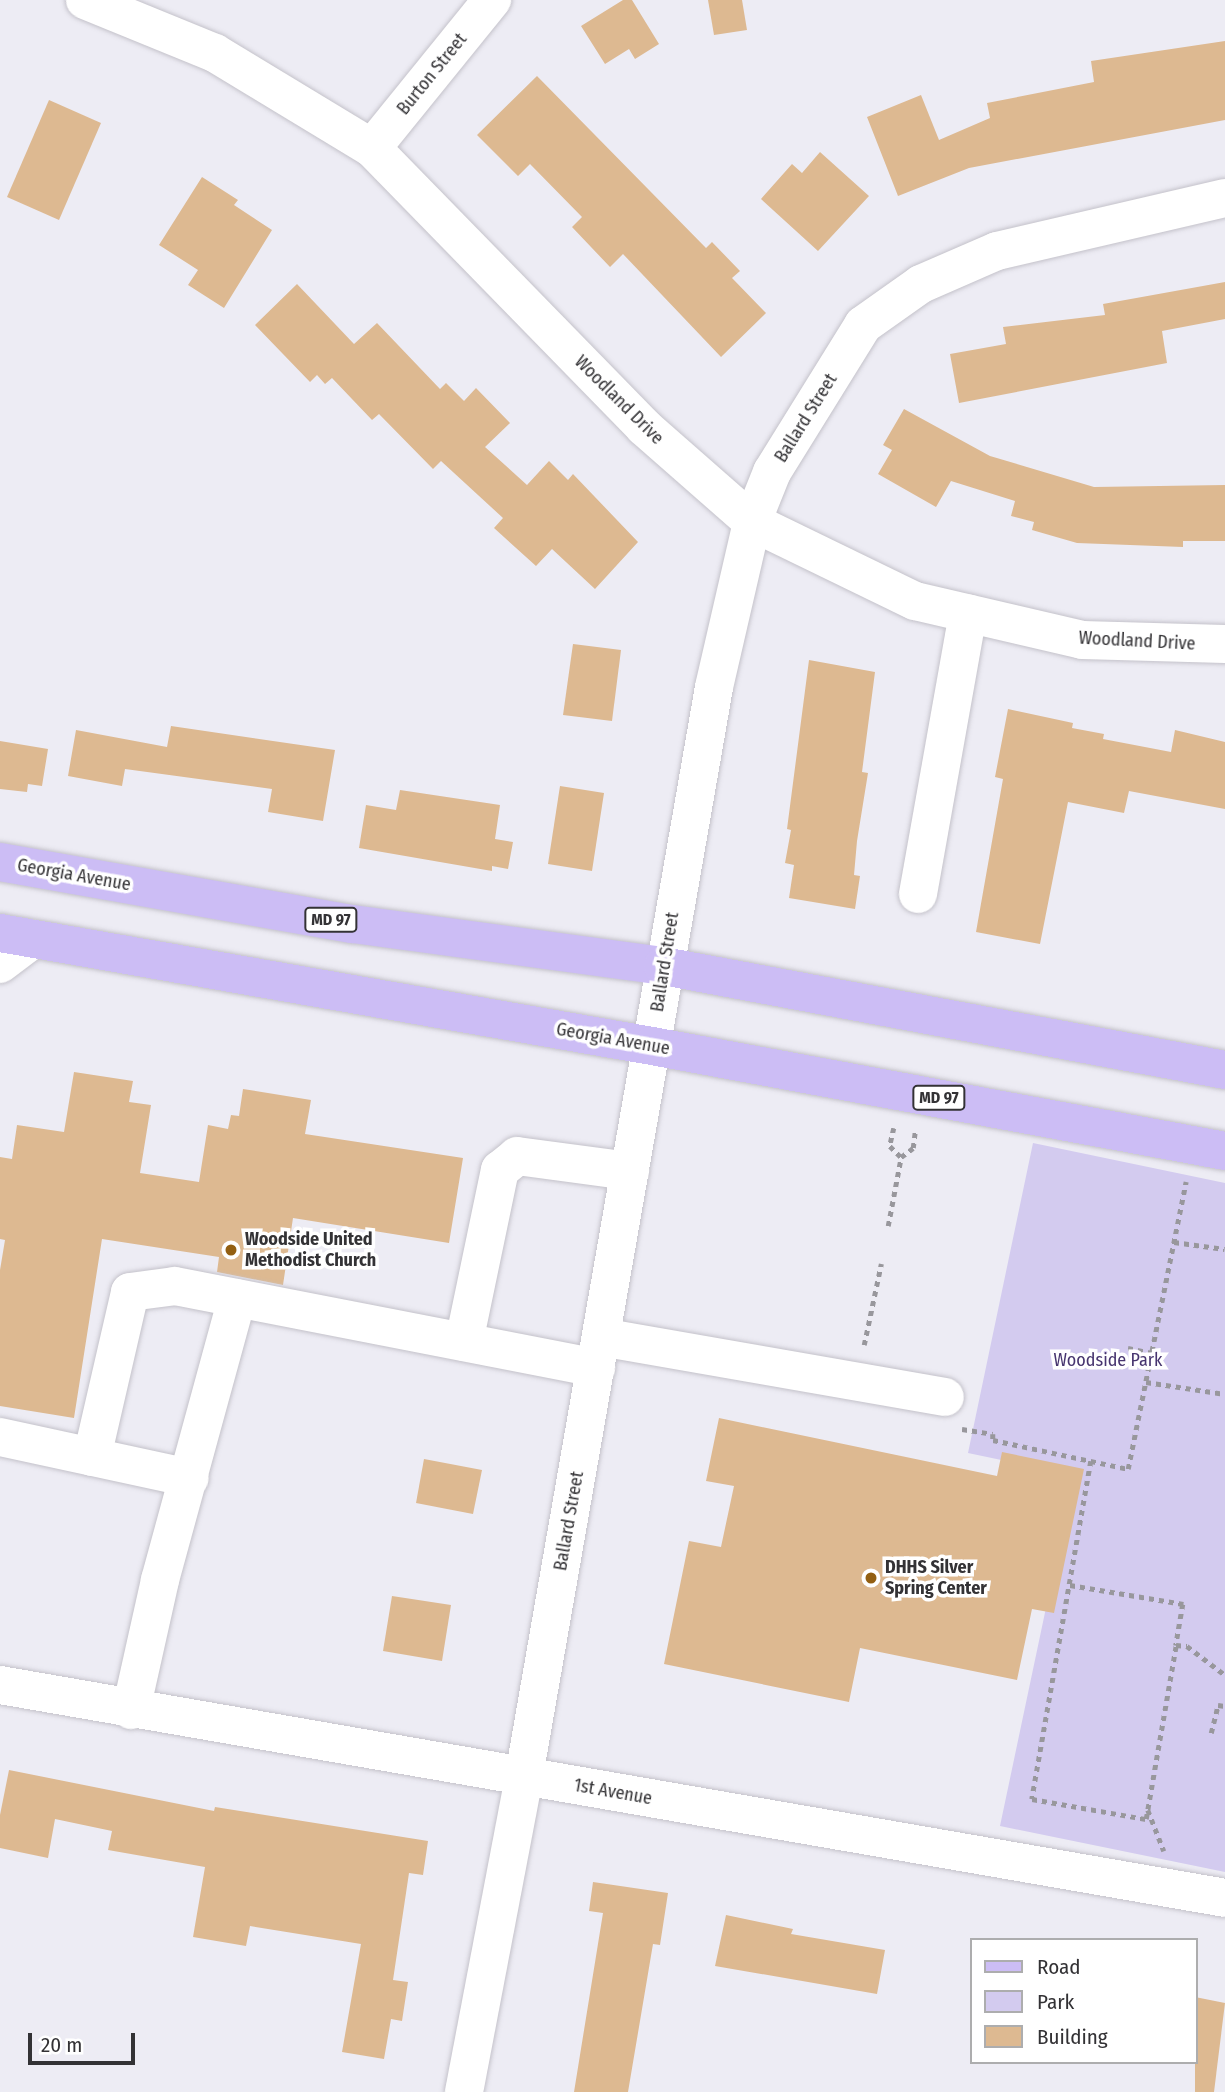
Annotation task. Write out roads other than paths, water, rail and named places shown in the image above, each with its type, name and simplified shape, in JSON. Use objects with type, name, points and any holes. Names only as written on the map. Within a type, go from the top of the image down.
[{"type":"main road","name":"Georgia Avenue","points":[[0,862],[353,924],[663,966],[1225,1070]]},
{"type":"main road","name":"Georgia Avenue","points":[[16,936],[652,1046],[1225,1151]]},
{"type":"street","name":"Woodland Drive","points":[[85,0],[215,53],[372,148],[644,427],[752,522],[915,601],[1082,640],[1225,644]]},
{"type":"street","name":"Burton Street","points":[[372,148],[492,0]]},
{"type":"street","name":"Ballard Street","points":[[464,2092],[524,1776],[631,1171],[663,966],[714,687],[752,522],[772,472],[863,326],[921,284],[997,251],[1225,198]]},
{"type":"street","points":[[918,894],[968,613]]},
{"type":"street","points":[[0,964],[16,936]]},
{"type":"street","points":[[464,1342],[500,1170],[517,1156],[631,1171]]},
{"type":"street","points":[[92,1457],[130,1292],[175,1286],[464,1342],[599,1352],[946,1396]]},
{"type":"street","points":[[131,1710],[160,1580],[237,1298]]},
{"type":"street","points":[[0,1437],[190,1478]]},
{"type":"street","name":"1st Avenue","points":[[0,1685],[131,1710],[1225,1898]]},
{"type":"place","name":"Woodside United Methodist Church","points":[[231,1250]]},
{"type":"place","name":"DHHS Silver Spring Center","points":[[871,1578]]},
{"type":"park label","name":"Woodside Park","points":[[1108,1360]]}]
